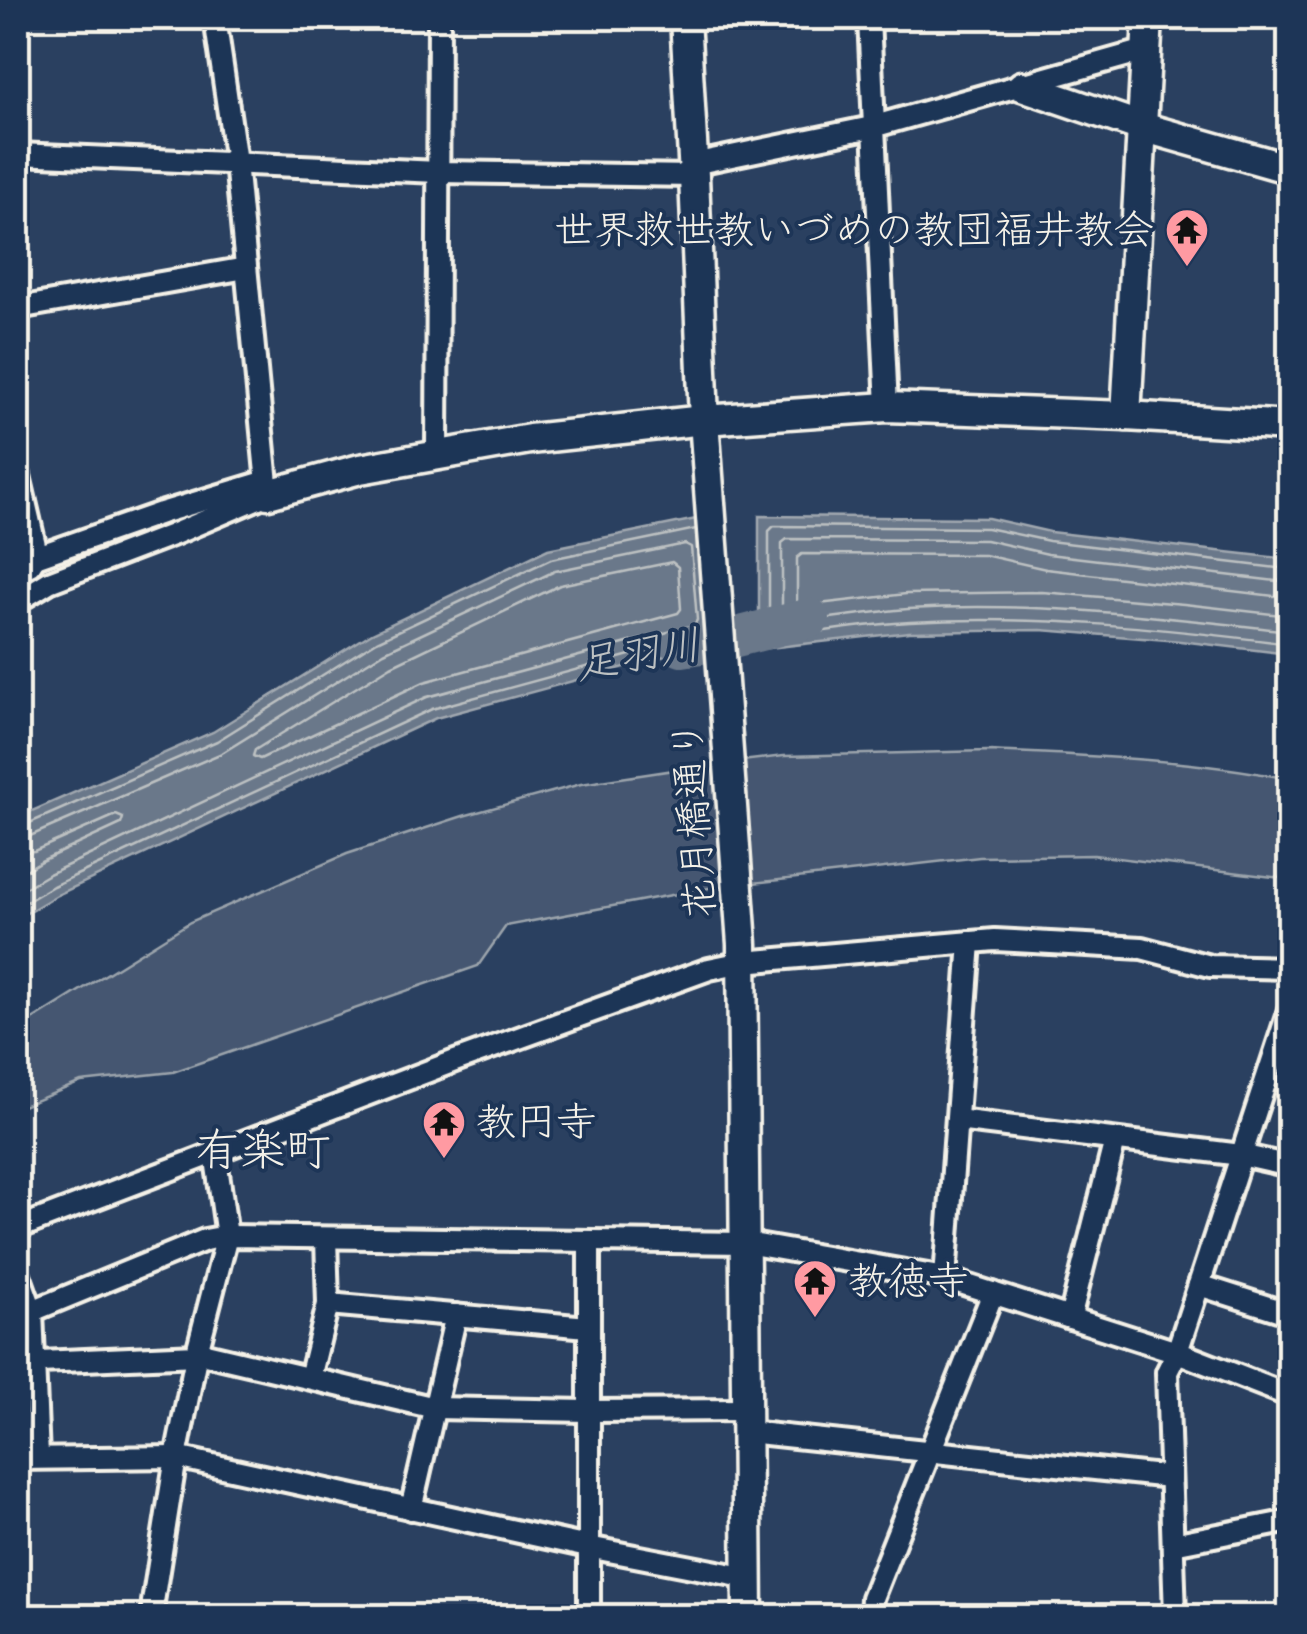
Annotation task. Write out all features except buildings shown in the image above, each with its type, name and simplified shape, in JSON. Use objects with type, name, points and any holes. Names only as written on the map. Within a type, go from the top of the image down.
[{"type":"street","points":[[215,18],[236,162],[267,488]]},
{"type":"street","points":[[438,454],[439,18]]},
{"type":"street","name":"花月橋通り","points":[[685,18],[705,431],[743,953],[748,1616]]},
{"type":"street","points":[[869,18],[887,406]]},
{"type":"street","points":[[1126,416],[1148,18]]},
{"type":"street","points":[[18,154],[438,172],[694,170],[872,128],[1146,50]]},
{"type":"street","points":[[1022,86],[1142,128],[1290,169]]},
{"type":"street","points":[[18,308],[246,268]]},
{"type":"street","points":[[27,559],[267,488],[530,439],[705,431],[887,406],[1290,426]]},
{"type":"street","points":[[18,471],[27,559],[24,574],[18,577]]},
{"type":"street","points":[[18,600],[49,582],[172,535],[267,488]]},
{"type":"street","points":[[18,1228],[743,953],[995,940],[1142,948],[1210,966],[1290,968]]},
{"type":"street","points":[[945,1278],[970,942]]},
{"type":"street","points":[[1175,1616],[1167,1372],[1178,1352],[1290,1007]]},
{"type":"street","points":[[957,1120],[1241,1155],[1290,1166]]},
{"type":"street","points":[[1070,1318],[1115,1140]]},
{"type":"street","points":[[153,1616],[176,1456],[227,1236],[215,1152]]},
{"type":"street","points":[[32,1311],[205,1240],[227,1236],[746,1243],[945,1278],[1178,1352],[1290,1396]]},
{"type":"street","points":[[310,1378],[328,1304],[326,1238]]},
{"type":"street","points":[[589,1241],[589,1616]]},
{"type":"street","points":[[18,1272],[32,1311],[26,1362],[28,1459],[176,1456],[588,1547],[749,1578]]},
{"type":"street","points":[[1199,1285],[1290,1314]]},
{"type":"street","points":[[871,1616],[872,1598],[993,1293]]},
{"type":"street","points":[[328,1304],[588,1327]]},
{"type":"street","points":[[411,1509],[456,1316]]},
{"type":"street","points":[[26,1362],[197,1353],[435,1408],[588,1411],[748,1421],[931,1452],[1170,1477]]},
{"type":"street","points":[[1173,1544],[1290,1520]]},
{"type":"shaded area","points":[[989,751],[1177,763],[1289,779],[1289,879],[1094,855],[980,857],[709,888],[506,926],[478,966],[173,1072],[81,1082],[18,1108],[18,1029],[190,922],[347,854],[463,816],[581,784],[784,756]]},
{"type":"water","points":[[711,516],[721,641],[436,718],[57,895],[18,918],[18,817],[213,732],[372,633],[548,549]]},
{"type":"water","points":[[759,516],[988,518],[1050,532],[1289,556],[1289,654],[1041,630],[909,632],[759,649]]},
{"type":"waterway","name":"足羽川","points":[[682,647],[810,618]]},
{"type":"place","name":"世界救世教いづめの教団福井教会","points":[[1187,268]]},
{"type":"place","name":"教円寺","points":[[444,1160]]},
{"type":"place","name":"教徳寺","points":[[815,1319]]},
{"type":"district","name":"有楽町","points":[[263,1150]]}]
